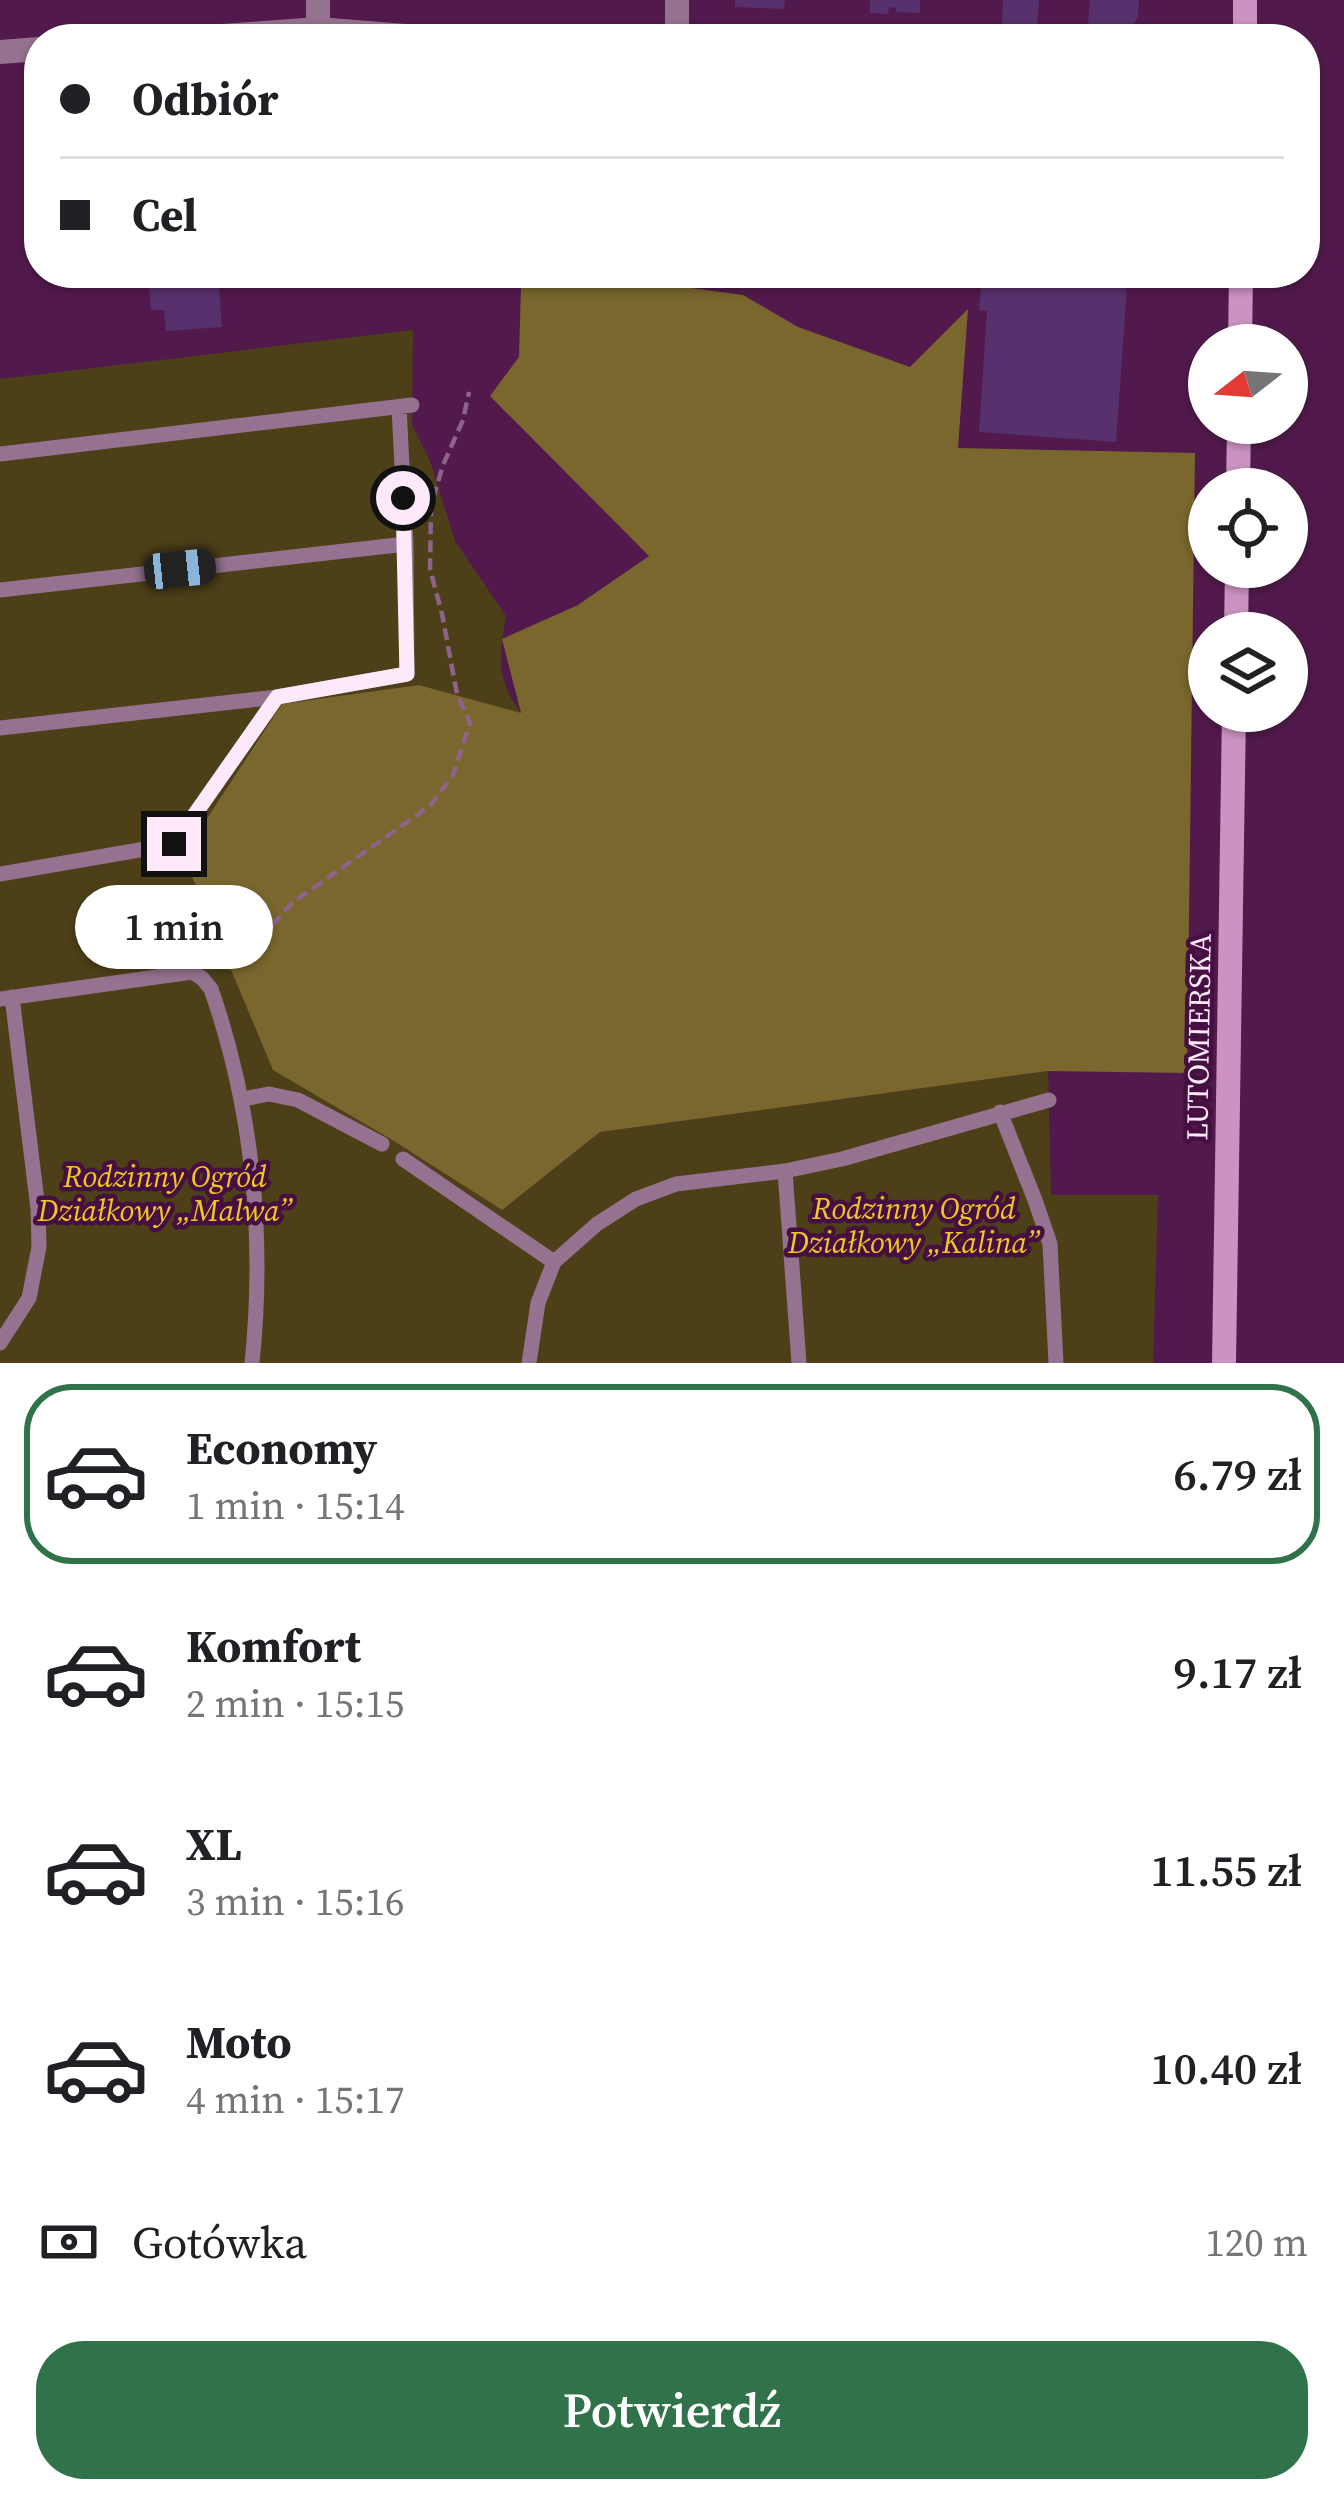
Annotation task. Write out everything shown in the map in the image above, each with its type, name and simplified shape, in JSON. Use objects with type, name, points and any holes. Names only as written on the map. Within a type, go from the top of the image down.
[{"type":"main road","points":[[1240,324],[1241,288]]},
{"type":"main road","name":"LUTOMIERSKA","points":[[1224,1363],[1234,732]]},
{"type":"lane","points":[[0,454],[405,406],[407,674],[277,697],[0,728]]},
{"type":"lane","points":[[0,590],[406,544]]},
{"type":"lane","points":[[0,874],[174,844],[277,697]]},
{"type":"lane","points":[[0,1343],[29,1298],[39,1247],[38,1209],[6,998],[192,972],[211,989],[243,1099],[253,1183],[258,1302],[252,1363]]},
{"type":"lane","points":[[243,1099],[269,1094],[298,1100],[382,1144]]},
{"type":"lane","points":[[529,1363],[538,1303],[554,1262],[636,1198],[676,1184],[842,1160],[1048,1100]]},
{"type":"lane","points":[[1000,1112],[1050,1244],[1056,1363]]},
{"type":"lane","points":[[404,1159],[554,1262]]},
{"type":"lane","points":[[785,1171],[799,1363]]},
{"type":"path","points":[[228,963],[255,945],[292,903],[430,806],[453,776],[470,723],[457,694],[431,577],[431,506],[470,392]]},
{"type":"green space","points":[[413,330],[412,425],[430,461],[455,541],[506,616],[502,668],[522,714],[419,685],[282,705],[184,856],[389,1138],[502,1210],[600,1132],[1048,1071],[1051,1195],[1158,1195],[1153,1363],[0,1363],[0,379]]},
{"type":"shaded area","points":[[521,288],[691,288],[743,295],[798,327],[910,367],[968,309],[958,448],[1195,453],[1195,468],[1188,468],[1188,588],[1193,588],[1193,612],[1188,612],[1191,732],[1187,1073],[1048,1071],[600,1132],[502,1210],[273,1070],[183,855],[282,704],[419,685],[521,713],[502,639],[578,605],[649,556],[490,396],[519,357]]},
{"type":"building","points":[[735,0],[785,0],[784,9],[735,7]]},
{"type":"building","points":[[870,0],[920,0],[920,13],[889,7],[888,14],[870,13]]},
{"type":"building","points":[[1003,0],[1039,0],[1037,24],[1002,24]]},
{"type":"building","points":[[1090,0],[1139,0],[1134,24],[1088,24]]},
{"type":"building","points":[[149,288],[219,288],[222,327],[166,331],[164,310],[151,310]]},
{"type":"building","points":[[981,288],[1127,288],[1116,442],[979,432],[987,311],[979,310]]},
{"type":"route","points":[[174,844],[277,697],[407,674],[403,498]]},
{"type":"park label","name":"Rodzinny Ogród Działkowy „Malwa”","points":[[165,1194]]},
{"type":"park label","name":"Rodzinny Ogród Działkowy „Kalina”","points":[[914,1226]]}]
